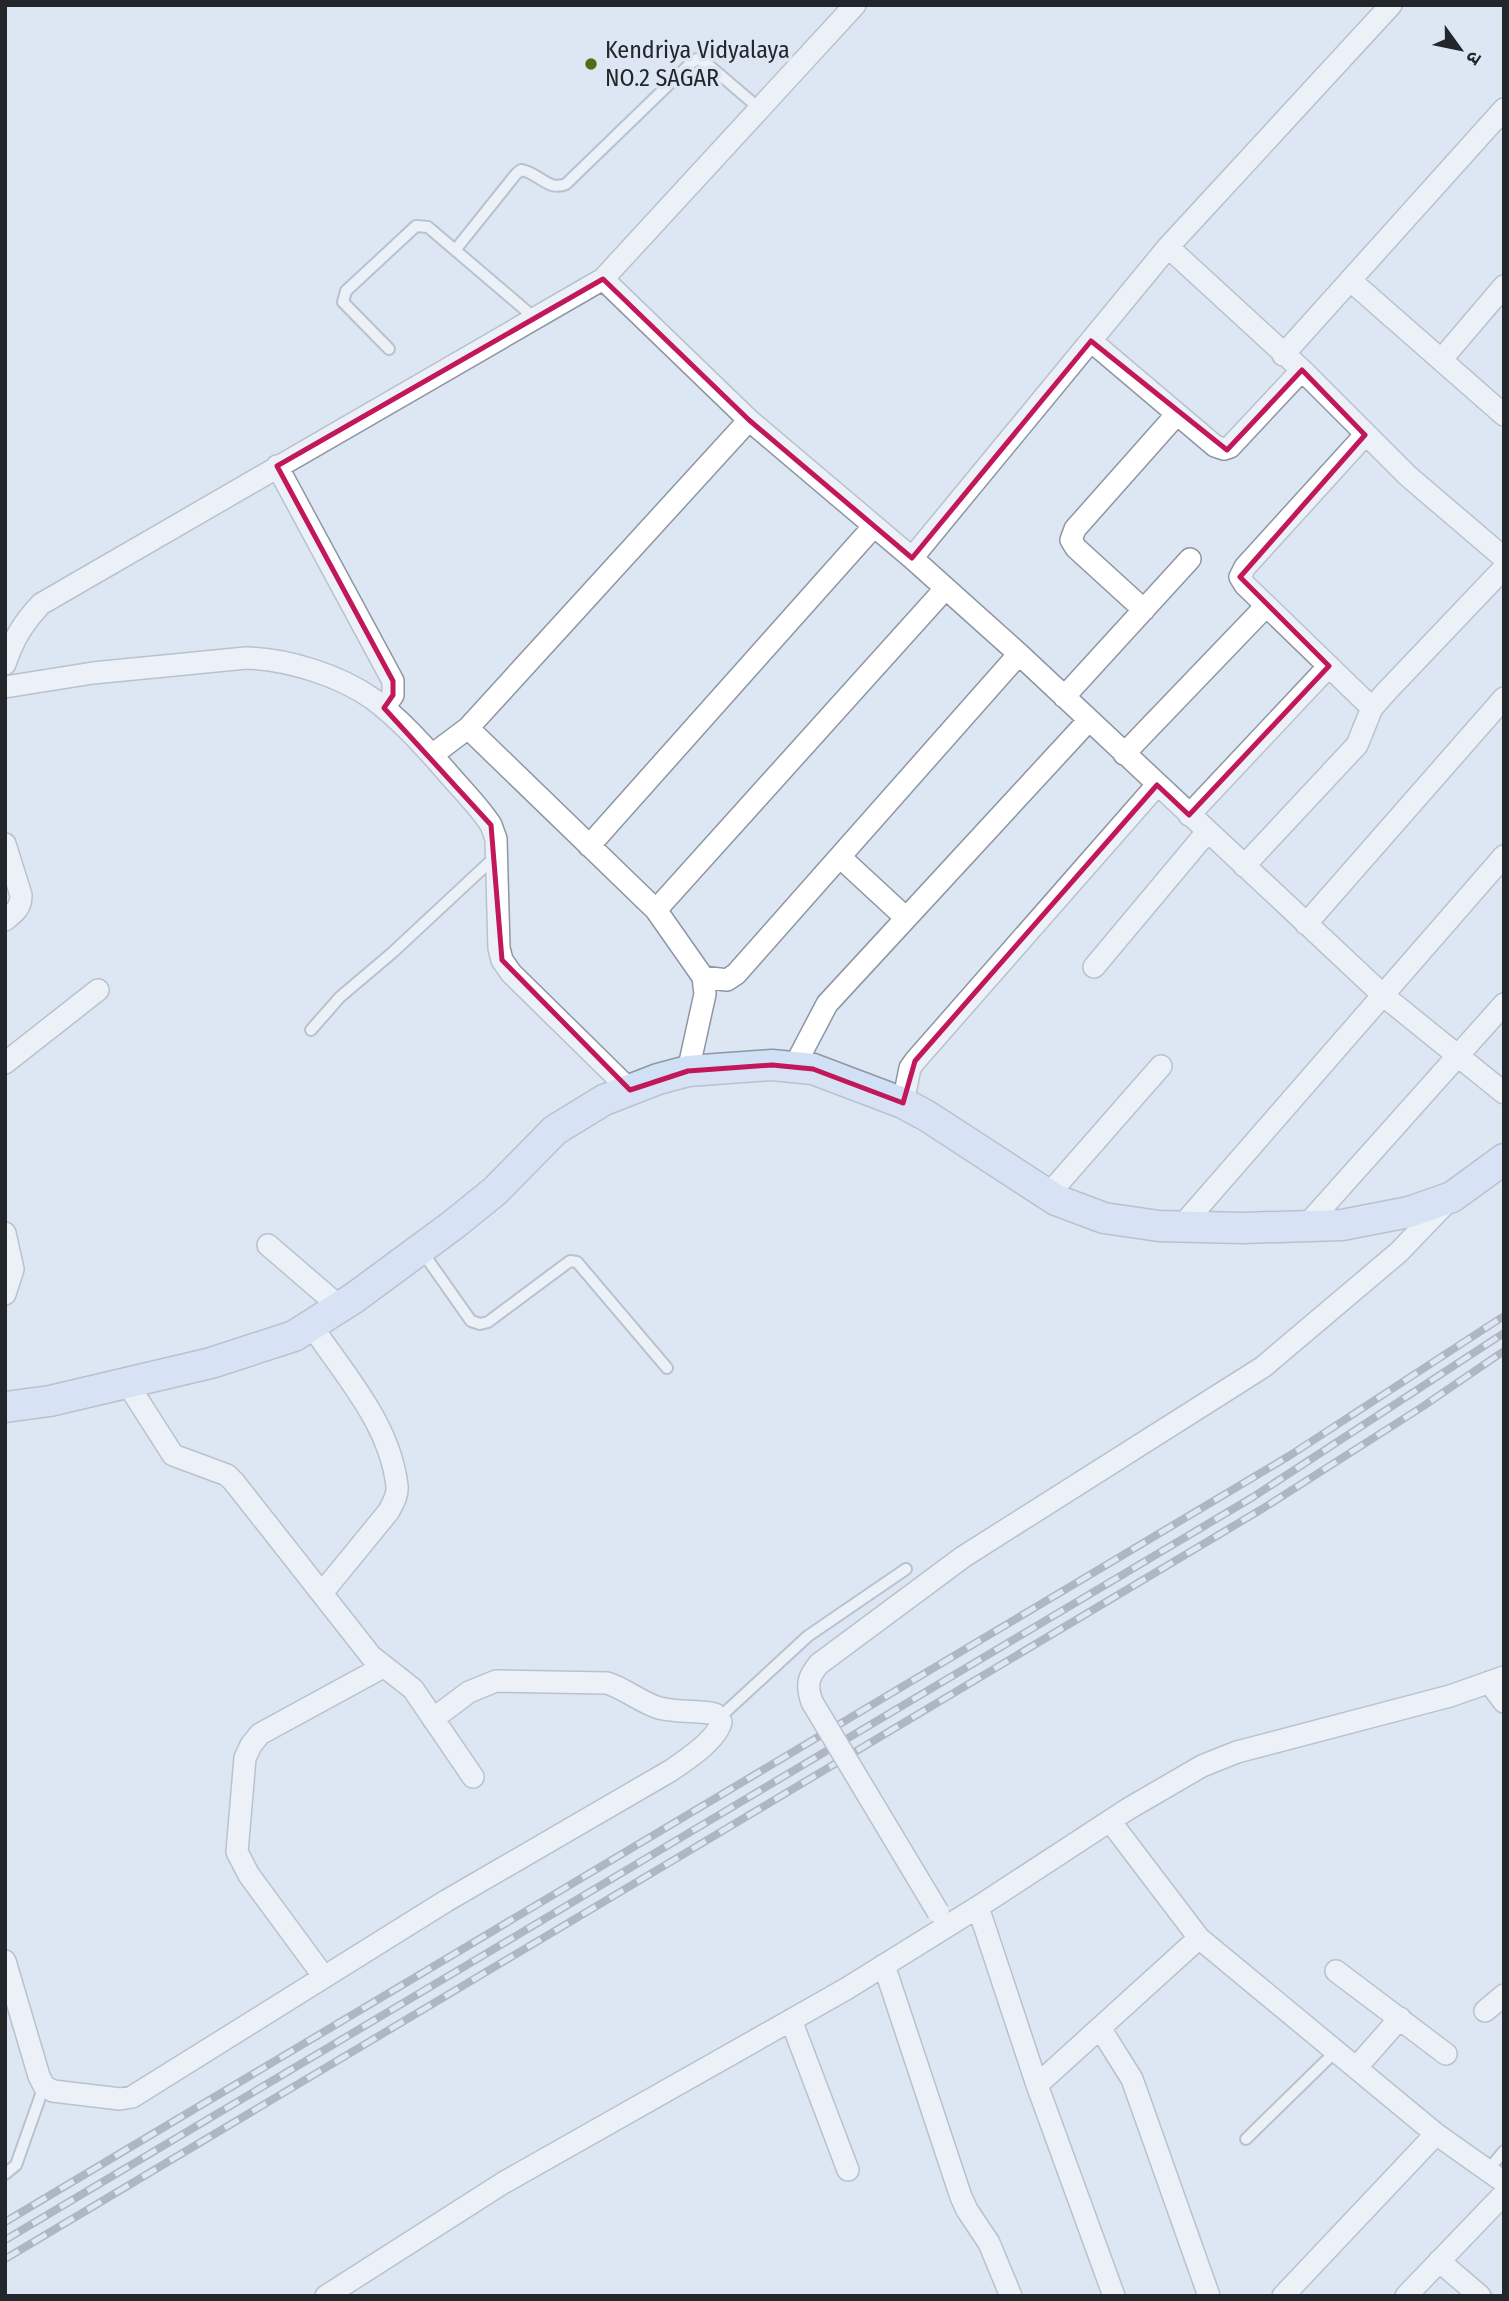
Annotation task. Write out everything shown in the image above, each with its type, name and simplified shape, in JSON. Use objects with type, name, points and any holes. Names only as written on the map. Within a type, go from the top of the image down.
[{"type":"main road","points":[[5,1407],[50,1401],[211,1363],[294,1336],[421,1249],[495,1191],[555,1130],[604,1100],[657,1079],[688,1071],[772,1065],[813,1069],[903,1103],[1056,1200],[1104,1218],[1181,1227],[1342,1225],[1409,1212],[1452,1197],[1504,1159]]},
{"type":"street","points":[[5,664],[9,637],[41,604],[603,279],[855,5]]},
{"type":"street","points":[[912,558],[1168,247],[1391,5]]},
{"type":"street","points":[[1283,355],[1504,109]]},
{"type":"street","points":[[1168,247],[1302,370],[1408,476],[1504,558]]},
{"type":"street","points":[[603,279],[749,420],[912,558],[1019,654],[1384,996],[1504,1093]]},
{"type":"street","points":[[1350,280],[1504,415]]},
{"type":"street","points":[[1441,360],[1504,286]]},
{"type":"street","points":[[1091,341],[1215,446],[1223,449],[1230,447],[1302,370]]},
{"type":"street","points":[[1144,610],[1076,548],[1071,540],[1075,529],[1177,414]]},
{"type":"street","points":[[432,755],[468,728],[749,420]]},
{"type":"street","points":[[1365,435],[1245,567],[1240,577],[1266,606],[1372,708]]},
{"type":"street","points":[[277,466],[393,681],[393,695],[384,708]]},
{"type":"street","points":[[589,846],[874,526]]},
{"type":"street","points":[[1064,697],[1190,559]]},
{"type":"street","points":[[1244,866],[1357,745],[1372,708],[1504,568]]},
{"type":"street","points":[[656,910],[945,589]]},
{"type":"street","points":[[1124,754],[1266,606]]},
{"type":"street","points":[[703,978],[727,980],[736,974],[1019,654]]},
{"type":"street","points":[[5,687],[93,673],[246,658],[271,659],[297,665],[351,687],[384,708],[432,755],[491,825],[496,839],[499,948],[502,960],[630,1090]]},
{"type":"street","points":[[1189,815],[1329,666]]},
{"type":"street","points":[[1306,924],[1504,698]]},
{"type":"street","points":[[794,1067],[827,1004],[1088,720]]},
{"type":"street","points":[[468,728],[656,910],[703,978],[705,994],[688,1071]]},
{"type":"street","points":[[903,1103],[910,1068],[915,1061],[1157,785]]},
{"type":"street","points":[[1094,967],[1207,832]]},
{"type":"street","points":[[5,844],[21,904],[18,910],[5,920]]},
{"type":"street","points":[[1181,1227],[1504,856]]},
{"type":"street","points":[[840,857],[906,918]]},
{"type":"street","points":[[9,1053],[98,990]]},
{"type":"street","points":[[1305,1227],[1504,1004]]},
{"type":"street","points":[[1048,1195],[1161,1066]]},
{"type":"street","points":[[943,1918],[812,1702],[807,1688],[809,1676],[819,1664],[973,1550],[1246,1379],[1399,1252],[1452,1197]]},
{"type":"street","points":[[5,1233],[13,1269],[5,1294]]},
{"type":"street","points":[[268,1245],[340,1307]]},
{"type":"street","points":[[311,1325],[379,1425],[397,1487],[396,1498],[389,1511],[322,1593]]},
{"type":"street","points":[[127,1383],[173,1455],[227,1475],[371,1656],[413,1689],[473,1777]]},
{"type":"street","points":[[324,1977],[249,1875],[237,1852],[245,1758],[260,1734],[383,1667]]},
{"type":"street","points":[[326,2296],[503,2183],[884,1965],[943,1918],[978,1907],[1110,1821],[1221,1758],[1442,1698],[1497,1680],[1504,1702]]},
{"type":"street","points":[[5,1961],[38,2076],[44,2086],[53,2091],[120,2099],[132,2097],[446,1901],[670,1771],[720,1728],[719,1718],[710,1713],[660,1708],[607,1683],[496,1681],[470,1692],[433,1719]]},
{"type":"street","points":[[1110,1821],[1199,1938],[1436,2134],[1496,2176]]},
{"type":"street","points":[[978,1907],[1037,2085],[1114,2296]]},
{"type":"street","points":[[1037,2085],[1199,1938]]},
{"type":"street","points":[[884,1965],[961,2197],[989,2243],[1011,2296]]},
{"type":"street","points":[[1336,1971],[1446,2053]]},
{"type":"street","points":[[1485,2011],[1504,1995]]},
{"type":"street","points":[[1356,2068],[1400,2018]]},
{"type":"street","points":[[791,2020],[848,2169]]},
{"type":"street","points":[[1100,2028],[1132,2079],[1209,2296]]},
{"type":"street","points":[[1283,2296],[1436,2134]]},
{"type":"street","points":[[1406,2296],[1504,2194]]},
{"type":"street","points":[[1439,2261],[1480,2296]]},
{"type":"lane","points":[[456,249],[521,170],[528,171],[558,188],[566,184],[697,60],[705,62],[760,109]]},
{"type":"lane","points":[[389,349],[343,302],[346,292],[416,226],[428,227],[536,319]]},
{"type":"lane","points":[[311,1030],[340,996],[497,855]]},
{"type":"lane","points":[[421,1249],[471,1321],[480,1324],[488,1322],[570,1261],[577,1262],[667,1368]]},
{"type":"lane","points":[[719,1718],[808,1636],[906,1569]]},
{"type":"lane","points":[[1246,2139],[1336,2051]]},
{"type":"lane","points":[[5,2174],[16,2165],[44,2086]]},
{"type":"lane","points":[[1496,2176],[1504,2151]]},
{"type":"highlighted area","points":[[603,279],[749,420],[912,558],[1091,341],[1227,450],[1302,370],[1365,435],[1240,577],[1329,666],[1189,815],[1157,785],[915,1061],[903,1103],[813,1069],[772,1065],[688,1071],[630,1090],[502,960],[491,825],[384,708],[393,695],[393,681],[277,466]]},
{"type":"railway","points":[[5,2222],[1289,1456],[1504,1316]]},
{"type":"railway","points":[[5,2240],[1253,1497],[1504,1333]]},
{"type":"railway","points":[[5,2259],[1262,1509],[1504,1351]]},
{"type":"place","name":"Kendriya Vidyalaya NO.2 SAGAR","points":[[591,64]]}]
